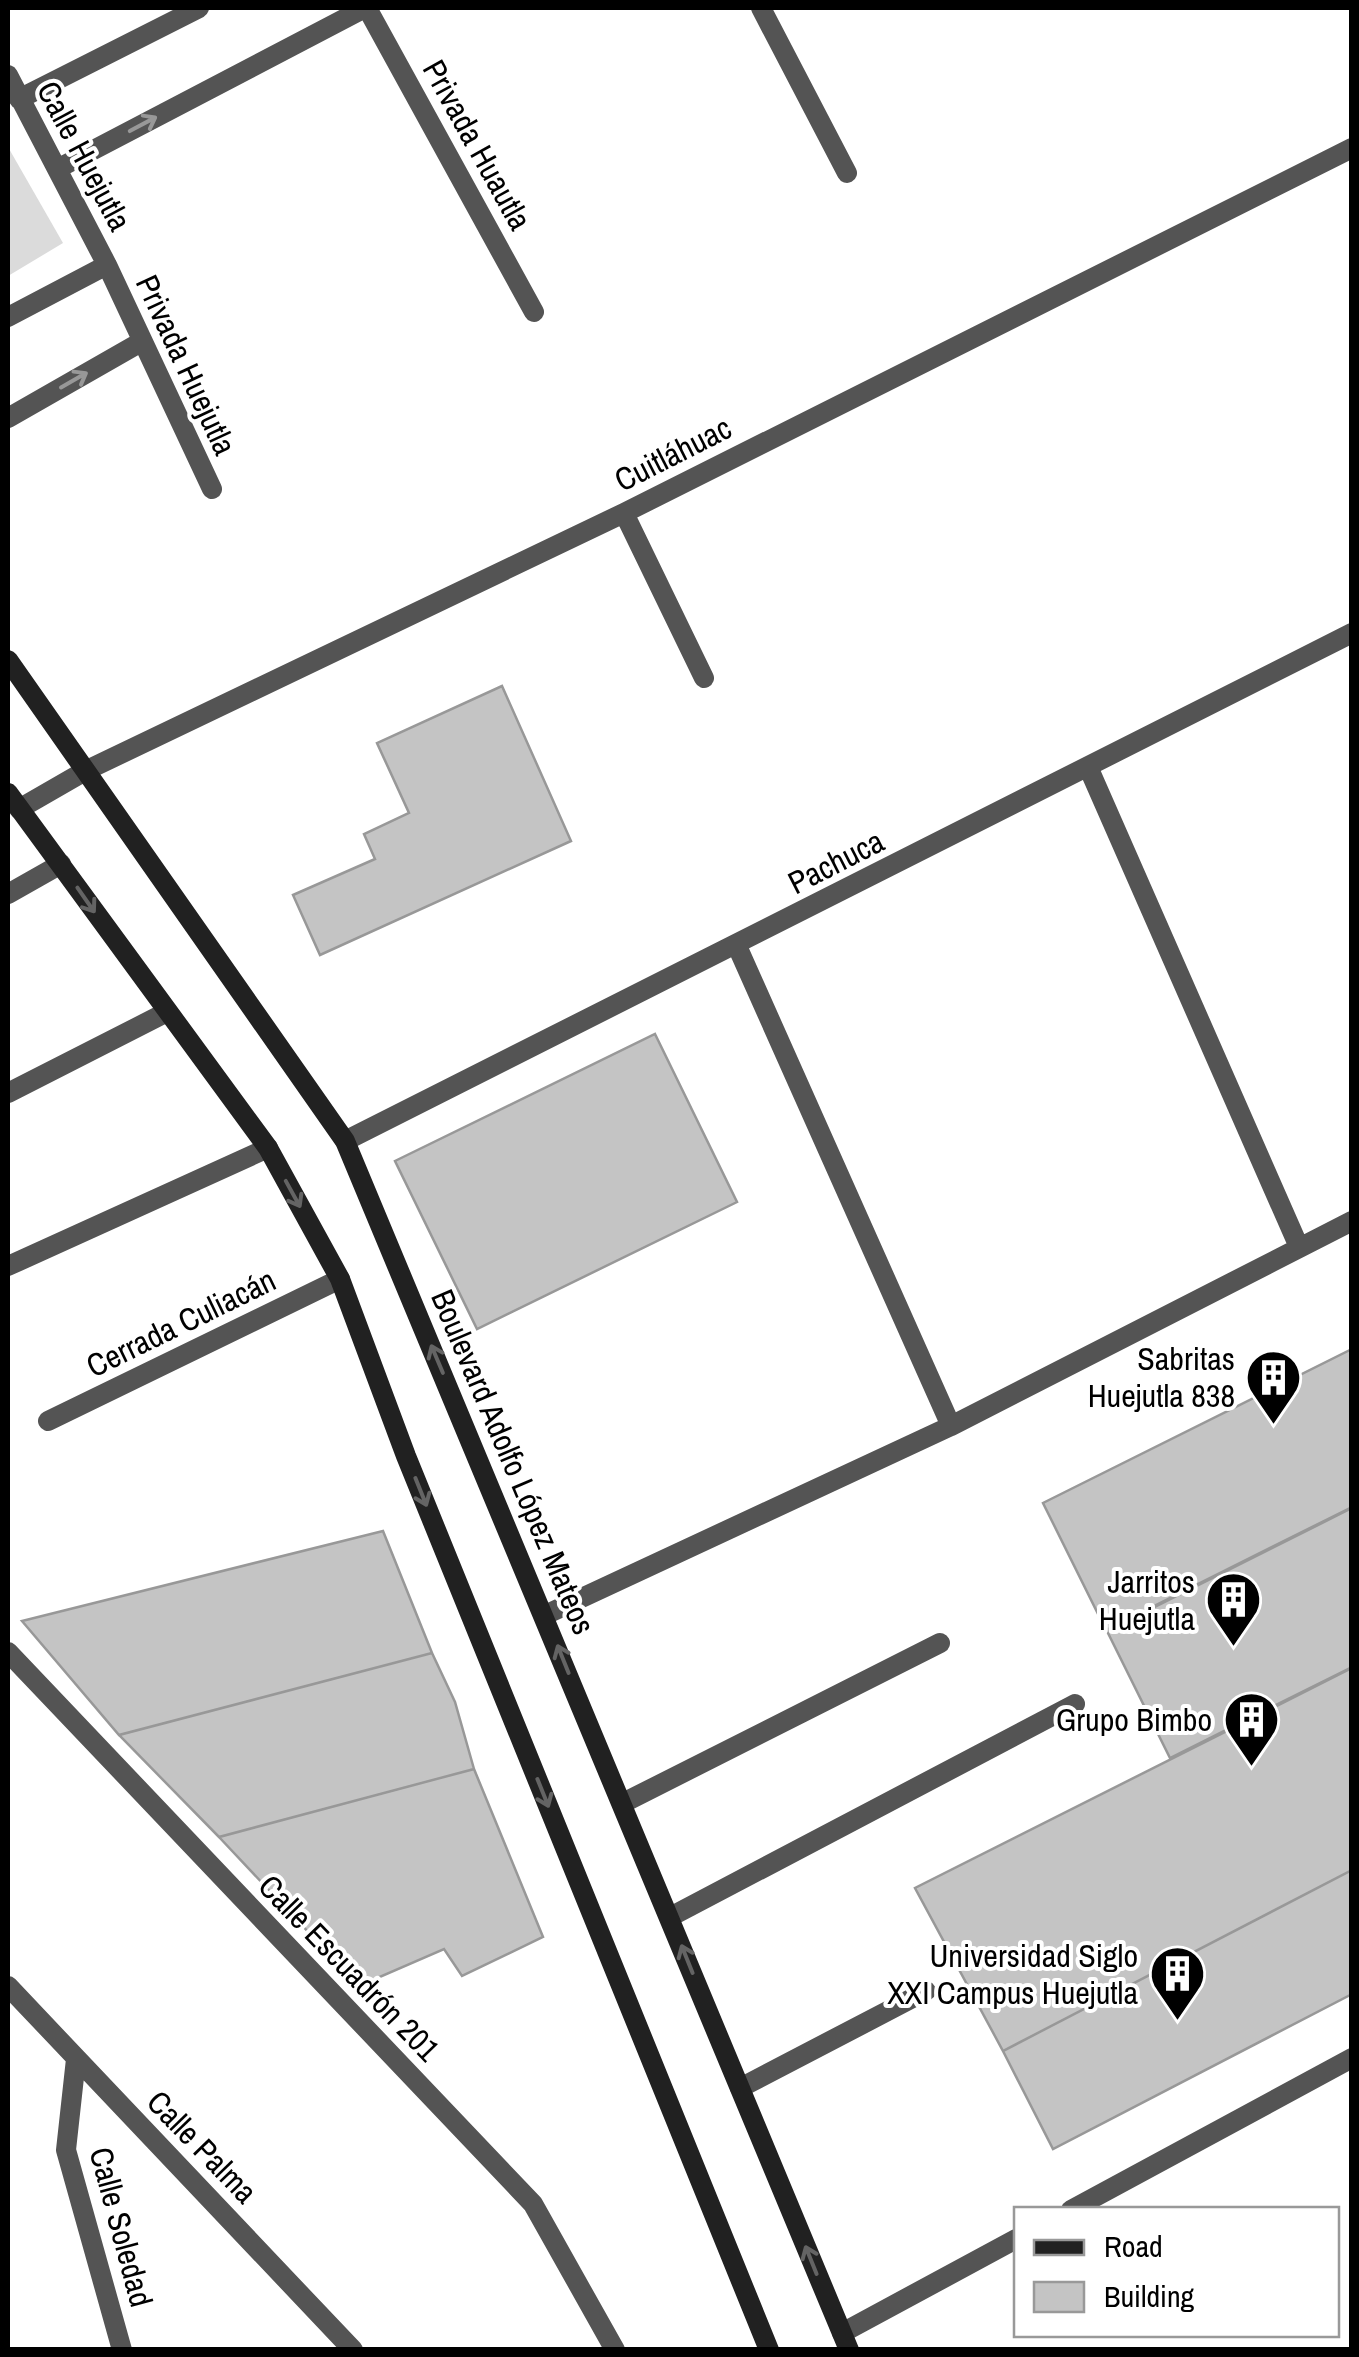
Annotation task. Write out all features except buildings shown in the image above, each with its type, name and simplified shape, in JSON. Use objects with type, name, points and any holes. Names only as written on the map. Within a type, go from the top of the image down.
[{"type":"street","points":[[19,99],[199,8]]},
{"type":"street","points":[[57,169],[366,8]]},
{"type":"street","name":"Privada Huautla","points":[[366,8],[534,312]]},
{"type":"street","points":[[761,8],[847,172]]},
{"type":"street","name":"Calle Huejutla","points":[[8,75],[107,266]]},
{"type":"street","name":"Cuitláhuac","points":[[13,801],[85,771],[624,513],[1352,148]]},
{"type":"street","points":[[8,317],[107,266]]},
{"type":"street","name":"Privada Huejutla","points":[[107,266],[212,489]]},
{"type":"street","points":[[8,418],[140,342]]},
{"type":"street","points":[[624,513],[704,678]]},
{"type":"street","name":"Pachuca","points":[[345,1141],[1090,769],[1352,633]]},
{"type":"street","name":"Boulevard Adolfo López Mateos","points":[[8,660],[345,1141],[846,2341]]},
{"type":"street","points":[[1090,769],[1299,1247]]},
{"type":"street","points":[[13,801],[165,1013],[268,1148],[340,1279],[406,1456],[769,2350]]},
{"type":"street","points":[[8,894],[61,864]]},
{"type":"street","points":[[737,946],[951,1426]]},
{"type":"street","points":[[8,1093],[165,1013]]},
{"type":"street","points":[[8,1266],[268,1148]]},
{"type":"street","points":[[545,1615],[951,1426],[1352,1221]]},
{"type":"street","name":"Cerrada Culiacán","points":[[48,1422],[340,1279]]},
{"type":"street","points":[[623,1803],[940,1643]]},
{"type":"street","name":"Calle Escuadrón 201","points":[[8,1652],[532,2204],[615,2350]]},
{"type":"street","points":[[670,1917],[1075,1704]]},
{"type":"street","name":"Calle Palma","points":[[8,1986],[353,2350]]},
{"type":"street","points":[[740,2088],[926,1991]]},
{"type":"street","points":[[1077,2207],[1352,2058]]},
{"type":"street","name":"Calle Soledad","points":[[76,2059],[66,2150],[122,2350]]},
{"type":"street","points":[[846,2341],[1014,2240]]},
{"type":"shaded area","points":[[8,147],[63,243],[8,276]]},
{"type":"place","name":"Sabritas Huejutla 838","points":[[1274,1426]]},
{"type":"place","name":"Jarritos Huejutla","points":[[1234,1649]]},
{"type":"place","name":"Grupo Bimbo","points":[[1251,1769]]},
{"type":"place","name":"Universidad Siglo XXI Campus Huejutla","points":[[1177,2023]]}]
